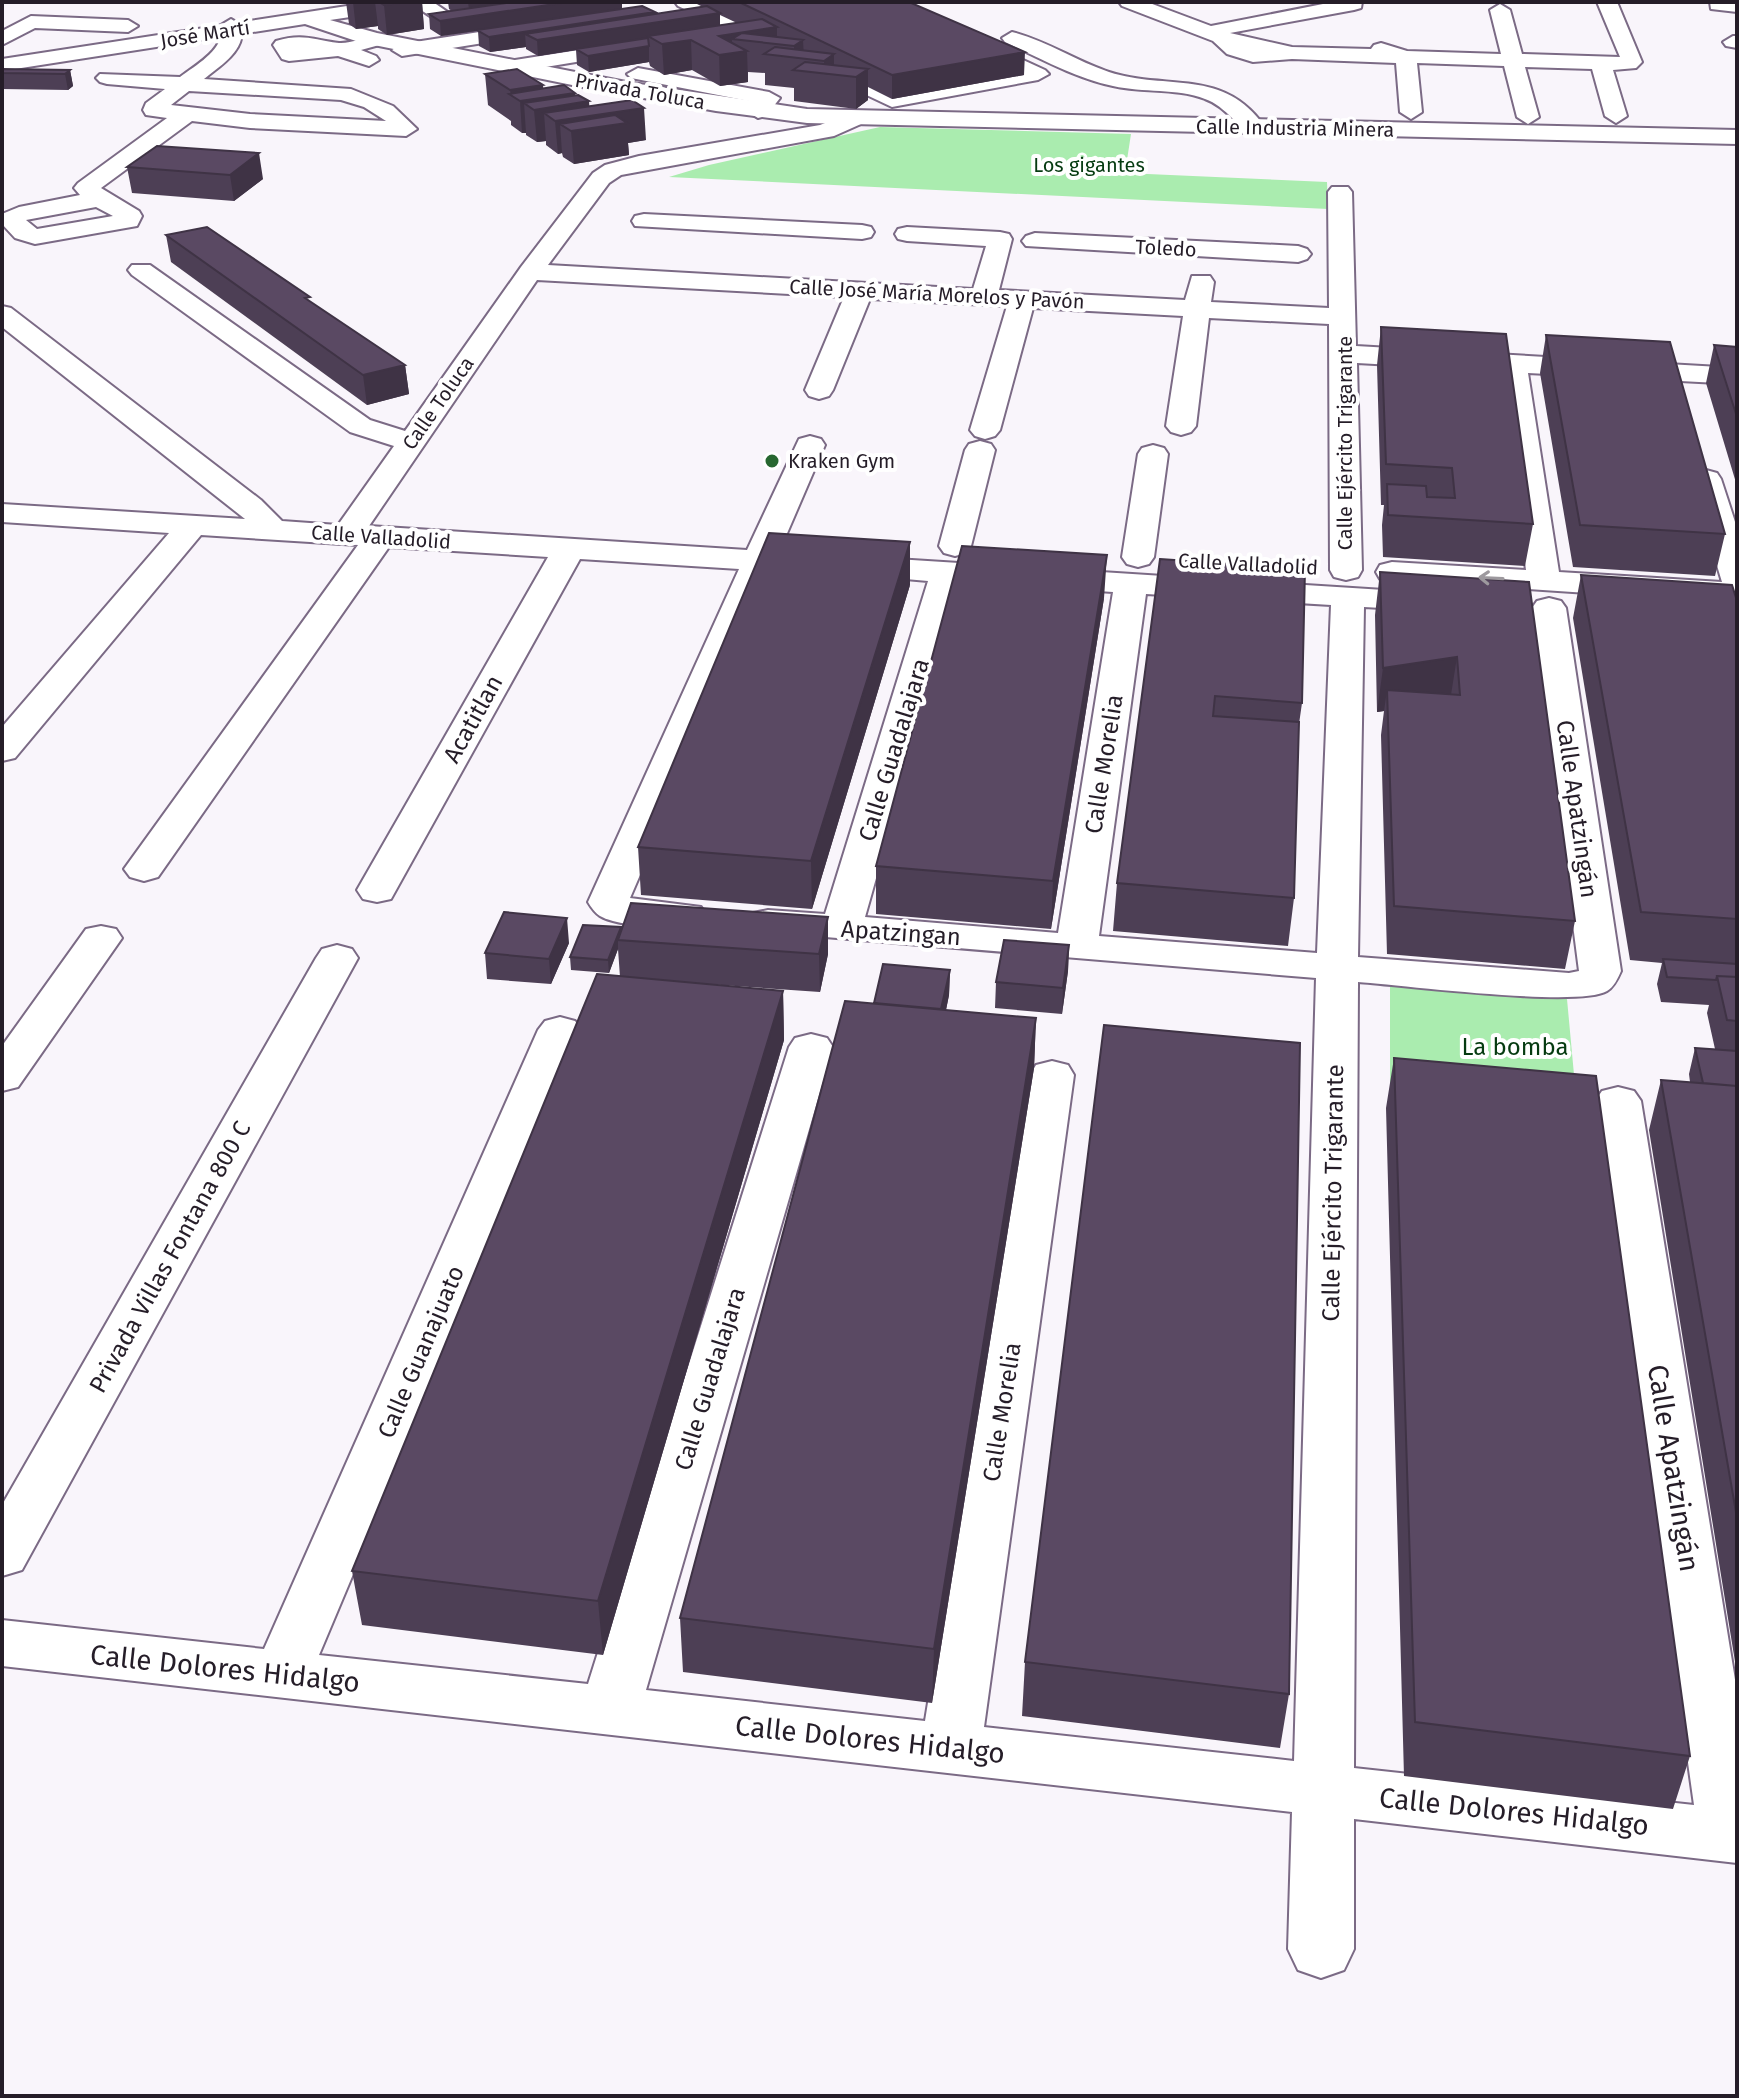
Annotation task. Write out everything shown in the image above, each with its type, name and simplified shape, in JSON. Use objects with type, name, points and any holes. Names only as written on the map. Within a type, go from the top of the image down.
[{"type":"street","name":"José Martí","points":[[2,62],[409,2]]},
{"type":"street","points":[[419,2],[452,22]]},
{"type":"street","points":[[685,2],[892,100],[1038,74],[880,2]]},
{"type":"street","points":[[925,2],[1112,80],[1184,86],[1211,93],[1239,108],[1254,127]]},
{"type":"street","points":[[1134,4],[1162,2]]},
{"type":"street","points":[[1134,4],[1213,34],[1230,50],[1242,55],[1292,53],[1624,65],[1632,62],[1607,2]]},
{"type":"street","name":"José Martí","points":[[232,28],[383,4]]},
{"type":"street","points":[[1213,34],[1354,4]]},
{"type":"street","points":[[1500,10],[1528,117]]},
{"type":"street","name":"Privada Toluca","points":[[307,18],[337,32],[604,105],[759,128],[826,131]]},
{"type":"street","points":[[2,39],[31,22],[128,26]]},
{"type":"street","points":[[333,55],[553,27]]},
{"type":"street","points":[[232,28],[230,44],[154,110],[186,115],[406,129]]},
{"type":"street","points":[[515,66],[652,45]]},
{"type":"street","name":"Privada Toluca","points":[[393,47],[515,66],[631,91],[758,111],[862,122]]},
{"type":"street","points":[[1406,57],[1411,112]]},
{"type":"street","points":[[1601,65],[1616,116]]},
{"type":"street","points":[[638,74],[769,98],[758,111]]},
{"type":"street","points":[[107,78],[353,96],[366,100],[402,123],[406,129]]},
{"type":"street","points":[[103,198],[86,188],[186,115]]},
{"type":"street","points":[[530,272],[595,184],[613,170],[674,166],[862,122]]},
{"type":"street","name":"Calle Industria Minera","points":[[862,122],[1254,127],[1737,140]]},
{"type":"street","name":"Calle Industria Minera","points":[[862,122],[880,125],[1737,140]]},
{"type":"street","name":"Privada Toluca","points":[[613,170],[862,122]]},
{"type":"street","points":[[357,150],[393,139],[406,129]]},
{"type":"street","name":"Calle Ejército Trigarante","points":[[1321,1949],[1337,968],[1347,583],[1340,192]]},
{"type":"street","points":[[644,221],[862,232]]},
{"type":"street","points":[[677,280],[708,224]]},
{"type":"street","points":[[744,284],[772,227]]},
{"type":"street","points":[[907,234],[1000,239],[984,297]]},
{"type":"street","points":[[1181,426],[1198,309],[1192,240]]},
{"type":"street","name":"Toledo","points":[[1035,241],[1143,246],[1192,240],[1298,254]]},
{"type":"street","points":[[1135,305],[1143,246]]},
{"type":"street","points":[[141,270],[360,426],[412,441]]},
{"type":"street","name":"Calle José María Morelos y Pavón","points":[[530,272],[1344,317]]},
{"type":"street","name":"Calle Toluca","points":[[144,869],[363,536],[412,441],[530,272]]},
{"type":"street","points":[[819,390],[860,290]]},
{"type":"street","name":"Calle Guadalajara","points":[[841,928],[951,559],[1022,299]]},
{"type":"street","points":[[2,314],[250,507],[266,521],[267,530]]},
{"type":"street","points":[[1344,354],[1737,376]]},
{"type":"street","name":"Calle Apatzingán","points":[[1513,364],[1600,971],[1593,983],[1569,986]]},
{"type":"street","points":[[1674,372],[1683,402]]},
{"type":"street","points":[[759,560],[810,445]]},
{"type":"street","points":[[1696,446],[1737,580]]},
{"type":"street","name":"Calle Morelia","points":[[1077,946],[1153,454]]},
{"type":"street","name":"Calle Valladolid","points":[[5,513],[759,560],[951,559],[1547,595],[1737,619]]},
{"type":"street","points":[[2,750],[193,525]]},
{"type":"street","name":"Acatitlan","points":[[377,890],[569,549]]},
{"type":"street","name":"Apatzingan","points":[[759,560],[608,902],[616,909],[1569,986]]},
{"type":"street","name":"Calle Valladolid","points":[[1547,595],[1737,593]]},
{"type":"street","points":[[2,1077],[101,938]]},
{"type":"street","name":"Privada Villas Fontana 800 C","points":[[2,1555],[337,958]]},
{"type":"street","name":"Calle Guanajuato","points":[[282,1674],[560,1030]]},
{"type":"street","name":"Calle Guadalajara","points":[[610,1710],[811,1047]]},
{"type":"street","name":"Calle Morelia","points":[[951,1748],[1052,1075]]},
{"type":"street","name":"Calle Apatzingán","points":[[1618,1101],[1733,1835]]},
{"type":"street","name":"Calle Dolores Hidalgo","points":[[2,1643],[1733,1835]]},
{"type":"green space","name":"Los gigantes","points":[[880,127],[1131,134],[1125,173],[1327,182],[1328,209],[669,177],[709,165]]},
{"type":"green space","name":"La bomba","points":[[1390,982],[1567,999],[1577,1107],[1390,1088]]},
{"type":"building","points":[[379,2],[408,2],[384,5]]},
{"type":"building","points":[[513,2],[568,2],[440,21],[429,14]]},
{"type":"building","points":[[739,2],[909,2],[1025,52],[892,75]]},
{"type":"building","points":[[642,6],[655,12],[489,37],[477,30]]},
{"type":"building","points":[[707,6],[720,13],[537,40],[525,34]]},
{"type":"building","points":[[762,19],[777,27],[719,36],[747,51],[719,55],[691,40],[662,44],[648,36]]},
{"type":"building","points":[[742,33],[803,40],[794,46],[732,39]]},
{"type":"building","points":[[648,38],[649,46],[588,56],[576,49]]},
{"type":"building","points":[[775,47],[834,54],[824,61],[764,54]]},
{"type":"building","points":[[805,62],[868,69],[856,77],[793,70]]},
{"type":"building","points":[[2,69],[70,70],[65,74],[2,73]]},
{"type":"building","points":[[517,69],[543,85],[510,90],[485,74]]},
{"type":"building","points":[[564,85],[575,93],[520,101],[509,94]]},
{"type":"building","points":[[578,95],[589,101],[534,110],[524,103]]},
{"type":"building","points":[[632,100],[644,108],[555,121],[544,113]]},
{"type":"building","points":[[615,115],[627,123],[571,131],[560,124]]},
{"type":"building","points":[[157,146],[259,153],[230,175],[127,167]]},
{"type":"building","points":[[207,227],[405,365],[363,375],[166,235]]},
{"type":"building","points":[[1381,327],[1506,334],[1533,524],[1388,515],[1387,484],[1426,486],[1427,497],[1455,498],[1452,468],[1386,464]]},
{"type":"building","points":[[1546,335],[1670,342],[1725,534],[1580,525]]},
{"type":"building","points":[[1714,345],[1737,347],[1737,417]]},
{"type":"building","points":[[769,533],[910,542],[811,861],[638,847]]},
{"type":"building","points":[[962,546],[1107,555],[1053,881],[876,866]]},
{"type":"building","points":[[1160,559],[1305,569],[1302,703],[1215,696],[1213,716],[1299,722],[1294,898],[1117,883]]},
{"type":"building","points":[[1380,572],[1529,582],[1575,921],[1394,906],[1387,690],[1460,695],[1457,657],[1383,668]]},
{"type":"building","points":[[1581,575],[1732,585],[1737,601],[1737,919],[1641,912]]},
{"type":"building","points":[[631,903],[828,917],[819,954],[618,940]]},
{"type":"building","points":[[504,912],[567,918],[549,959],[485,953]]},
{"type":"building","points":[[583,925],[621,927],[608,960],[570,957]]},
{"type":"building","points":[[1004,940],[1069,945],[1063,988],[996,982]]},
{"type":"building","points":[[1663,959],[1737,964],[1737,977],[1717,976],[1716,980],[1667,977]]},
{"type":"building","points":[[883,964],[950,970],[941,1009],[874,1003]]},
{"type":"building","points":[[597,974],[783,991],[598,1601],[352,1571]]},
{"type":"building","points":[[1717,976],[1737,977],[1737,1021],[1727,1020]]},
{"type":"building","points":[[845,1001],[1036,1018],[934,1649],[680,1618]]},
{"type":"building","points":[[1104,1025],[1300,1043],[1289,1694],[1025,1662]]},
{"type":"building","points":[[1695,1048],[1737,1051],[1737,1086],[1703,1083]]},
{"type":"building","points":[[1394,1058],[1596,1076],[1690,1756],[1415,1722]]},
{"type":"building","points":[[1661,1080],[1737,1086],[1737,1518]]},
{"type":"place","name":"Kraken Gym","points":[[772,461]]}]
